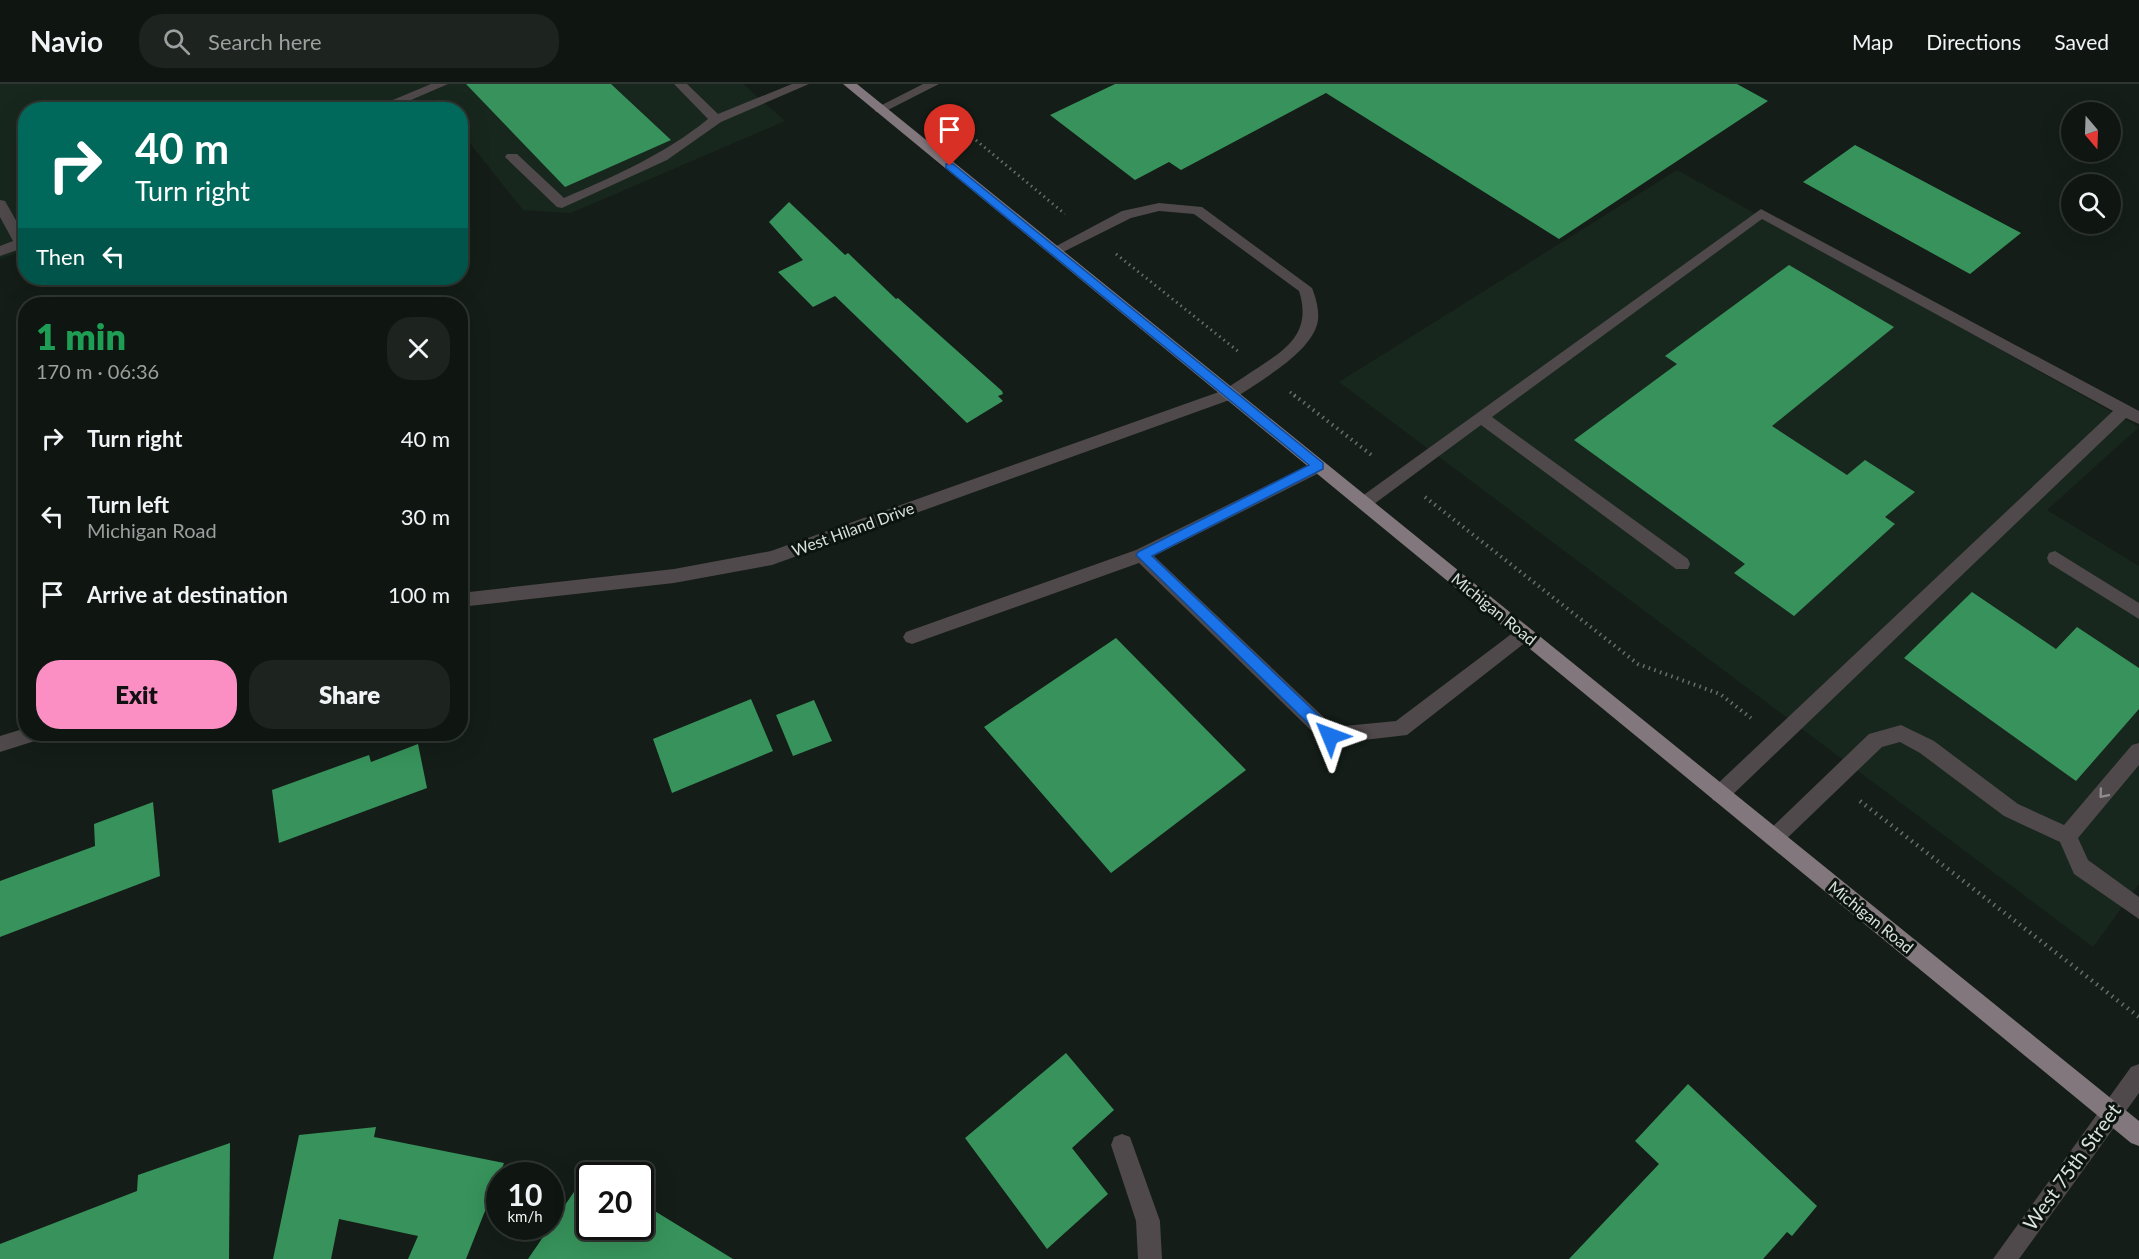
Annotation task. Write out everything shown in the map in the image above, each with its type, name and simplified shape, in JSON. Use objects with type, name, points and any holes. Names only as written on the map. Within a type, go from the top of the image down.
[{"type":"main road","name":"Michigan Road","points":[[849,84],[2139,1135]]},
{"type":"street","points":[[396,102],[442,84]]},
{"type":"street","points":[[680,84],[716,118]]},
{"type":"street","points":[[512,157],[562,204],[618,180],[694,139],[716,118],[803,84]]},
{"type":"street","points":[[880,109],[933,84]]},
{"type":"street","points":[[0,204],[18,234]]},
{"type":"street","name":"West Hiland Drive","points":[[468,599],[674,576],[772,558],[1230,394],[1263,371],[1306,333],[1312,309],[1305,288],[1197,210],[1160,207],[1127,214],[1087,232],[1054,251]]},
{"type":"street","points":[[1364,503],[1761,213],[2132,414],[1720,794]]},
{"type":"street","points":[[0,251],[18,244]]},
{"type":"street","points":[[1481,417],[1682,564]]},
{"type":"street","points":[[912,637],[1142,555],[1319,466]]},
{"type":"street","points":[[1142,555],[1330,736],[1400,729],[1524,634]]},
{"type":"street","points":[[2055,558],[2139,612]]},
{"type":"street","points":[[1774,838],[1876,740],[1900,733],[1927,747],[2011,810],[2067,836],[2081,867],[2139,909]]},
{"type":"street","points":[[0,744],[18,738]]},
{"type":"street","points":[[2067,836],[2139,751]]},
{"type":"street","name":"West 75th Street","points":[[2005,1259],[2139,1075]]},
{"type":"street","points":[[1122,1145],[1148,1221],[1150,1259]]},
{"type":"path","points":[[918,92],[1087,232],[1638,664],[1719,694],[1779,739]]},
{"type":"path","points":[[1833,780],[2139,1017]]},
{"type":"shaded area","points":[[0,84],[743,84],[785,121],[571,213],[523,210],[468,141],[468,102],[437,102],[434,99],[426,102],[18,102],[18,253],[0,259]]},
{"type":"shaded area","points":[[1677,170],[2139,427],[2047,510],[2139,566],[2139,884],[2093,947],[1339,382]]},
{"type":"building","points":[[466,84],[611,84],[671,140],[565,187]]},
{"type":"building","points":[[1115,84],[1737,84],[1768,101],[1559,239],[1326,93],[1181,170],[1169,162],[1135,180],[1050,115]]},
{"type":"building","points":[[1855,145],[2021,233],[1970,274],[1803,182]]},
{"type":"building","points":[[789,202],[845,255],[848,253],[896,299],[898,298],[1002,391],[1003,394],[998,396],[1003,401],[967,423],[835,296],[813,307],[778,272],[803,260],[769,222]]},
{"type":"building","points":[[1789,265],[1894,327],[1772,426],[1847,475],[1865,460],[1915,492],[1885,517],[1895,524],[1794,616],[1734,573],[1745,564],[1574,440],[1677,364],[1665,356]]},
{"type":"building","points":[[1972,592],[2056,649],[2077,627],[2139,668],[2139,709],[2076,781],[1904,658]]},
{"type":"building","points":[[1116,638],[1246,770],[1111,873],[984,727]]},
{"type":"building","points":[[751,699],[773,751],[672,793],[653,739]]},
{"type":"building","points":[[814,700],[832,741],[793,756],[776,715]]},
{"type":"building","points":[[418,744],[427,788],[279,843],[272,790],[369,755],[371,762]]},
{"type":"building","points":[[153,802],[160,876],[0,937],[0,881],[95,846],[94,824]]},
{"type":"building","points":[[1066,1053],[1114,1110],[1072,1148],[1108,1194],[1047,1249],[965,1138]]},
{"type":"building","points":[[1688,1084],[1817,1206],[1792,1236],[1787,1232],[1763,1259],[1569,1259],[1659,1164],[1635,1141]]},
{"type":"building","points":[[376,1127],[374,1137],[499,1162],[486,1162],[486,1208],[466,1259],[408,1259],[418,1236],[339,1219],[331,1259],[273,1259],[299,1135]]},
{"type":"building","points":[[230,1143],[229,1259],[0,1259],[0,1244],[137,1191],[138,1175]]},
{"type":"building","points":[[576,1189],[576,1240],[654,1240],[654,1211],[733,1259],[528,1259],[541,1240],[564,1240],[564,1206]]},
{"type":"route","points":[[950,166],[1319,466],[1142,555],[1330,736]]}]
